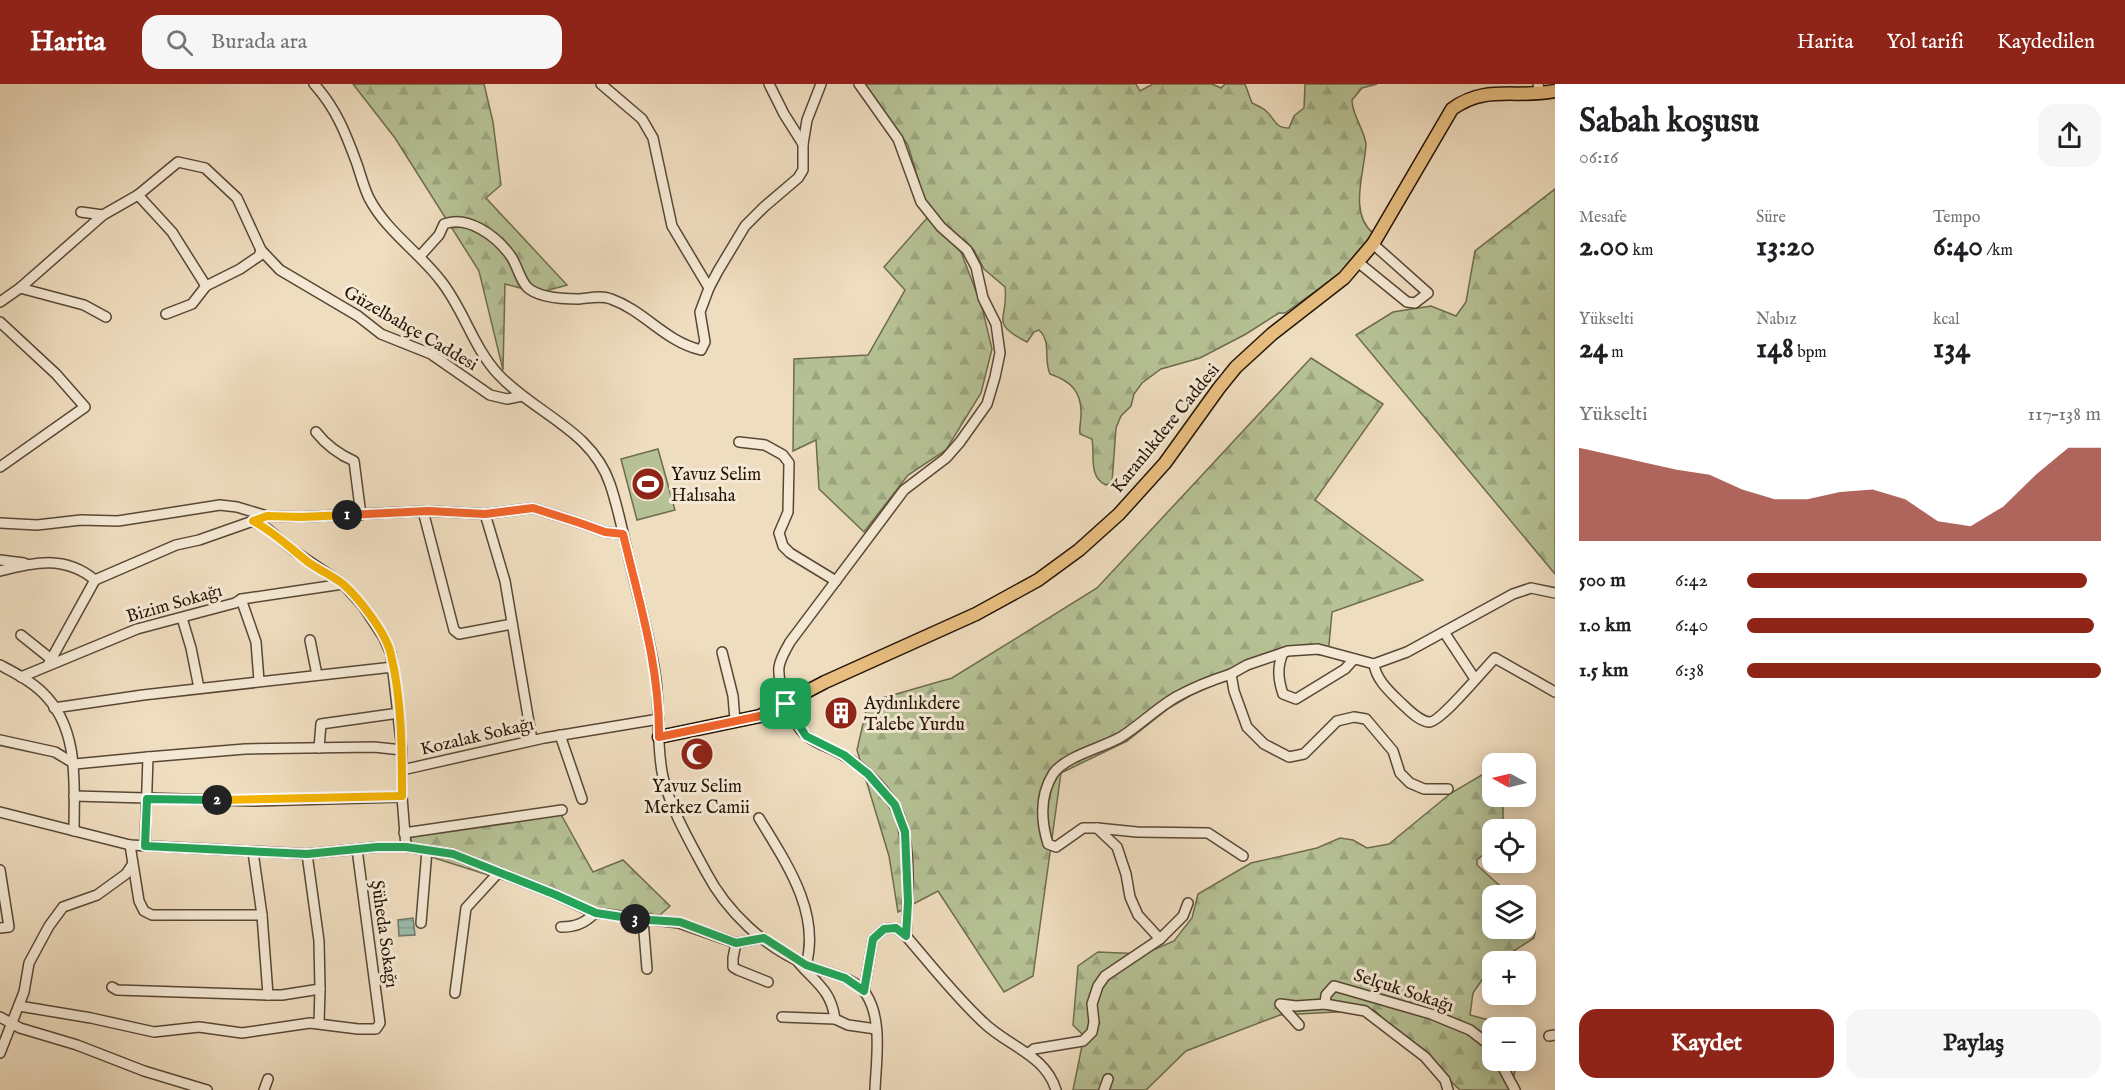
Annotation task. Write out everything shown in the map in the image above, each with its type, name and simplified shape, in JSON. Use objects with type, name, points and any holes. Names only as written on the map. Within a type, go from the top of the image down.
[{"type":"main road","name":"Karanlıkdere Caddesi","points":[[659,737],[760,716],[825,682],[996,604],[1038,580],[1078,550],[1119,514],[1145,486],[1236,367],[1272,334],[1329,291],[1359,263],[1373,244],[1445,118],[1460,102],[1469,96],[1490,90],[1539,88],[1555,91]]},
{"type":"street","points":[[314,84],[327,98],[342,124],[370,199],[385,221],[420,256],[452,295],[489,362],[499,375],[522,396],[580,438],[599,460],[611,485],[656,676],[660,757],[667,790],[705,871],[734,913],[796,960],[845,978],[864,991],[872,1006],[876,1029],[875,1090]]},
{"type":"street","points":[[601,84],[642,118],[653,138],[672,226],[709,288]]},
{"type":"street","points":[[769,84],[803,144]]},
{"type":"street","points":[[420,256],[439,235],[444,225],[453,221],[469,224],[496,239],[511,256],[527,287],[540,295],[579,299],[609,298],[628,307],[674,340],[701,350],[705,342],[700,312],[709,288],[745,226],[798,178],[803,170],[803,144],[807,120],[820,84]]},
{"type":"street","points":[[859,84],[898,139],[921,202],[941,226],[967,250],[976,267],[983,298],[996,324],[1000,353],[987,404],[946,458],[904,490],[790,642],[778,666],[780,688],[786,704],[806,736],[844,755],[868,774],[895,805],[905,832],[908,902],[906,936]]},
{"type":"street","name":"Güzelbahçe Caddesi","points":[[138,195],[178,162],[205,168],[237,198],[261,250],[280,270],[358,316],[381,334],[431,354],[490,395],[507,399],[522,396]]},
{"type":"street","points":[[0,302],[20,288],[102,215],[138,195],[172,232],[206,286]]},
{"type":"street","points":[[81,212],[102,215]]},
{"type":"street","points":[[1359,263],[1407,302],[1415,303],[1428,293],[1373,244]]},
{"type":"street","points":[[165,314],[192,304],[206,286],[240,269],[259,256],[261,250]]},
{"type":"street","points":[[20,288],[84,305],[106,317]]},
{"type":"street","points":[[0,322],[56,374],[85,407],[0,467]]},
{"type":"street","points":[[316,432],[339,455],[354,461],[361,515]]},
{"type":"street","points":[[739,442],[765,445],[783,455],[789,463],[788,512],[778,533],[783,546],[790,553],[836,581]]},
{"type":"street","points":[[0,523],[37,525],[81,520],[118,521],[220,506],[237,507],[267,516],[301,517],[423,511],[485,514],[533,508],[605,532],[623,534]]},
{"type":"street","points":[[423,511],[454,630],[459,634],[512,624]]},
{"type":"street","points":[[485,514],[505,581],[532,740]]},
{"type":"street","points":[[21,635],[50,662],[95,580],[176,545],[199,540],[267,516]]},
{"type":"street","points":[[253,521],[269,530],[303,558],[343,584],[363,606],[384,638],[391,654],[399,713],[406,847]]},
{"type":"street","points":[[0,560],[29,564]]},
{"type":"street","points":[[0,571],[29,564],[56,562],[86,572],[95,580]]},
{"type":"street","name":"Bizim Sokağı","points":[[21,677],[50,662],[137,629],[182,618],[241,599],[343,584]]},
{"type":"street","points":[[1243,856],[1208,832],[1137,832],[1083,828],[1056,847],[1048,844],[1043,829],[1043,799],[1052,776],[1060,766],[1120,738],[1175,697],[1247,665],[1283,653],[1318,649],[1374,664],[1407,652],[1513,594],[1531,588],[1555,593]]},
{"type":"street","points":[[241,599],[256,642],[260,681]]},
{"type":"street","points":[[182,618],[199,688]]},
{"type":"street","points":[[1444,632],[1475,679]]},
{"type":"street","points":[[310,640],[317,675]]},
{"type":"street","points":[[722,652],[733,696],[735,722]]},
{"type":"street","points":[[1283,653],[1279,662],[1279,684],[1283,694],[1296,699],[1345,669],[1354,659]]},
{"type":"street","points":[[1374,664],[1375,675],[1418,718],[1427,722],[1434,722],[1448,710],[1495,658],[1555,692]]},
{"type":"street","points":[[0,665],[44,694],[61,718],[75,764],[74,831]]},
{"type":"street","points":[[54,708],[199,688],[393,667]]},
{"type":"street","points":[[1231,674],[1234,691],[1247,727],[1264,744],[1289,757],[1304,754],[1337,720],[1354,717],[1366,719],[1393,752],[1400,773],[1410,783],[1424,789],[1448,789]]},
{"type":"street","points":[[319,748],[321,724],[399,713]]},
{"type":"street","name":"Kozalak Sokağı","points":[[402,770],[532,740],[659,719]]},
{"type":"street","name":"Kozalak Sokağı","points":[[560,735],[582,799]]},
{"type":"street","points":[[0,740],[55,752],[75,764],[245,749],[374,747],[402,750]]},
{"type":"street","points":[[145,846],[147,757]]},
{"type":"street","points":[[74,796],[255,801],[402,796]]},
{"type":"street","points":[[404,833],[562,810]]},
{"type":"street","points":[[0,812],[130,845],[307,854],[406,847],[453,854],[596,913],[643,920],[680,922],[736,943],[764,938]]},
{"type":"street","points":[[759,818],[796,883],[806,911],[810,950],[806,965]]},
{"type":"street","points":[[1097,828],[1117,847],[1126,874],[1130,897],[1138,915],[1160,939]]},
{"type":"street","points":[[130,845],[139,900],[144,911],[152,915],[262,915]]},
{"type":"street","name":"Şüheda Sokağı","points":[[319,1023],[374,1030],[380,1023],[357,849]]},
{"type":"street","points":[[421,923],[427,850]]},
{"type":"street","points":[[253,852],[262,915],[268,995]]},
{"type":"street","points":[[19,1006],[91,1018],[154,1032],[199,1027],[242,1033],[319,1023],[319,941],[307,854]]},
{"type":"street","points":[[0,1053],[24,992],[29,963],[49,926],[63,908],[97,895],[126,874],[132,865]]},
{"type":"street","points":[[0,870],[9,927],[0,928]]},
{"type":"street","points":[[455,993],[466,908],[499,872]]},
{"type":"street","points":[[1029,1053],[1034,1049],[1083,1041],[1092,1032],[1094,1022],[1092,1004],[1098,986],[1105,976],[1160,939],[1183,916],[1188,903]]},
{"type":"street","points":[[561,927],[573,927],[588,921],[596,913]]},
{"type":"street","points":[[643,920],[647,969]]},
{"type":"street","points":[[864,991],[873,939],[884,929],[896,928],[906,936],[986,1025],[1029,1053],[1047,1073],[1056,1090]]},
{"type":"street","points":[[736,943],[733,957],[734,967],[768,982]]},
{"type":"street","points":[[796,960],[833,1003],[835,1019]]},
{"type":"street","name":"Selçuk Sokağı","points":[[1325,1004],[1326,995],[1334,986],[1431,1014],[1470,1030],[1482,1039]]},
{"type":"street","points":[[112,987],[117,990],[268,995],[294,994],[320,989]]},
{"type":"street","points":[[1299,1025],[1280,1004],[1296,1006],[1325,1004],[1365,1011],[1425,1056],[1445,1080],[1448,1090]]},
{"type":"street","points":[[0,1017],[20,1028],[77,1045],[144,1071],[207,1090]]},
{"type":"street","points":[[782,1017],[835,1019],[848,1025],[876,1029]]},
{"type":"street","points":[[1505,1071],[1515,1090]]},
{"type":"street","points":[[264,1090],[268,1079]]},
{"type":"street","points":[[1104,1090],[1108,1079]]},
{"type":"green space","points":[[353,84],[484,84],[493,122],[501,185],[486,198],[567,285],[538,293],[505,284],[503,370],[479,271],[395,138]]},
{"type":"green space","points":[[865,84],[1136,84],[1140,91],[1153,84],[1212,84],[1221,88],[1225,84],[1245,84],[1252,103],[1265,110],[1277,124],[1289,128],[1294,116],[1304,108],[1305,84],[1377,84],[1362,88],[1352,100],[1366,144],[1360,191],[1361,214],[1365,225],[1373,233],[1338,275],[1285,313],[1279,313],[1246,334],[1200,358],[1161,369],[1142,383],[1134,394],[1131,406],[1121,416],[1116,428],[1112,482],[1106,485],[1100,481],[1094,471],[1092,439],[1080,434],[1080,400],[1074,388],[1064,380],[1050,374],[1043,335],[1039,330],[1034,332],[1027,342],[1004,325],[1005,287],[984,269],[974,250],[954,234],[925,203],[908,145]]},
{"type":"green space","points":[[1555,189],[1555,574],[1356,335],[1393,312],[1431,306],[1456,316],[1466,302],[1475,251]]},
{"type":"green space","points":[[927,218],[961,252],[982,307],[992,349],[981,393],[946,450],[908,475],[864,532],[819,489],[816,440],[793,451],[794,359],[868,355],[905,290],[884,267]]},
{"type":"green space","points":[[1311,358],[1383,404],[1315,500],[1423,580],[1332,612],[1328,656],[1291,651],[1193,694],[1169,708],[1127,741],[1061,773],[1033,976],[1004,992],[938,891],[898,912],[889,856],[857,750],[868,702],[952,678],[1097,588]]},
{"type":"green space","name":"Yavuz Selim Halısaha","points":[[658,449],[675,510],[637,520],[621,459]]},
{"type":"green space","points":[[1482,775],[1482,807],[1503,807],[1503,819],[1482,819],[1482,856],[1477,860],[1477,865],[1482,870],[1482,873],[1486,873],[1499,885],[1482,885],[1482,939],[1532,939],[1514,951],[1482,951],[1482,980],[1473,993],[1470,1015],[1482,1018],[1482,1071],[1515,1071],[1511,1090],[1460,1090],[1374,1010],[1280,1015],[1186,1051],[1146,1090],[1073,1090],[1084,1036],[1073,1025],[1078,966],[1098,952],[1144,954],[1174,941],[1192,918],[1198,894],[1251,863],[1317,848],[1340,838],[1353,840],[1367,848],[1389,844],[1451,793]]},
{"type":"green space","points":[[558,809],[593,872],[623,860],[670,906],[652,922],[617,916],[419,853],[407,834]]},
{"type":"shaded area","points":[[413,918],[415,935],[399,936],[398,920]]},
{"type":"place","name":"Yavuz Selim Halısaha","points":[[648,484]]},
{"type":"place","name":"Aydınlıkdere Talebe Yurdu","points":[[841,713]]},
{"type":"place","name":"Yavuz Selim Merkez Camii","points":[[697,754]]},
{"type":"route","points":[[533,508],[605,532],[623,534],[656,676],[659,737],[760,716],[786,704],[806,736],[844,755],[868,774],[895,805],[905,832],[908,902],[906,936],[896,928],[884,929],[873,939],[864,991],[845,978],[806,965],[764,938],[736,943],[714,937],[680,922],[643,920],[596,913],[453,854],[406,847],[377,847],[307,854],[145,846],[147,799],[255,801],[402,796],[400,724],[391,654],[384,638],[363,606],[343,584],[321,571],[269,530],[253,521],[267,516],[301,517],[428,511],[485,514],[533,508]]}]
